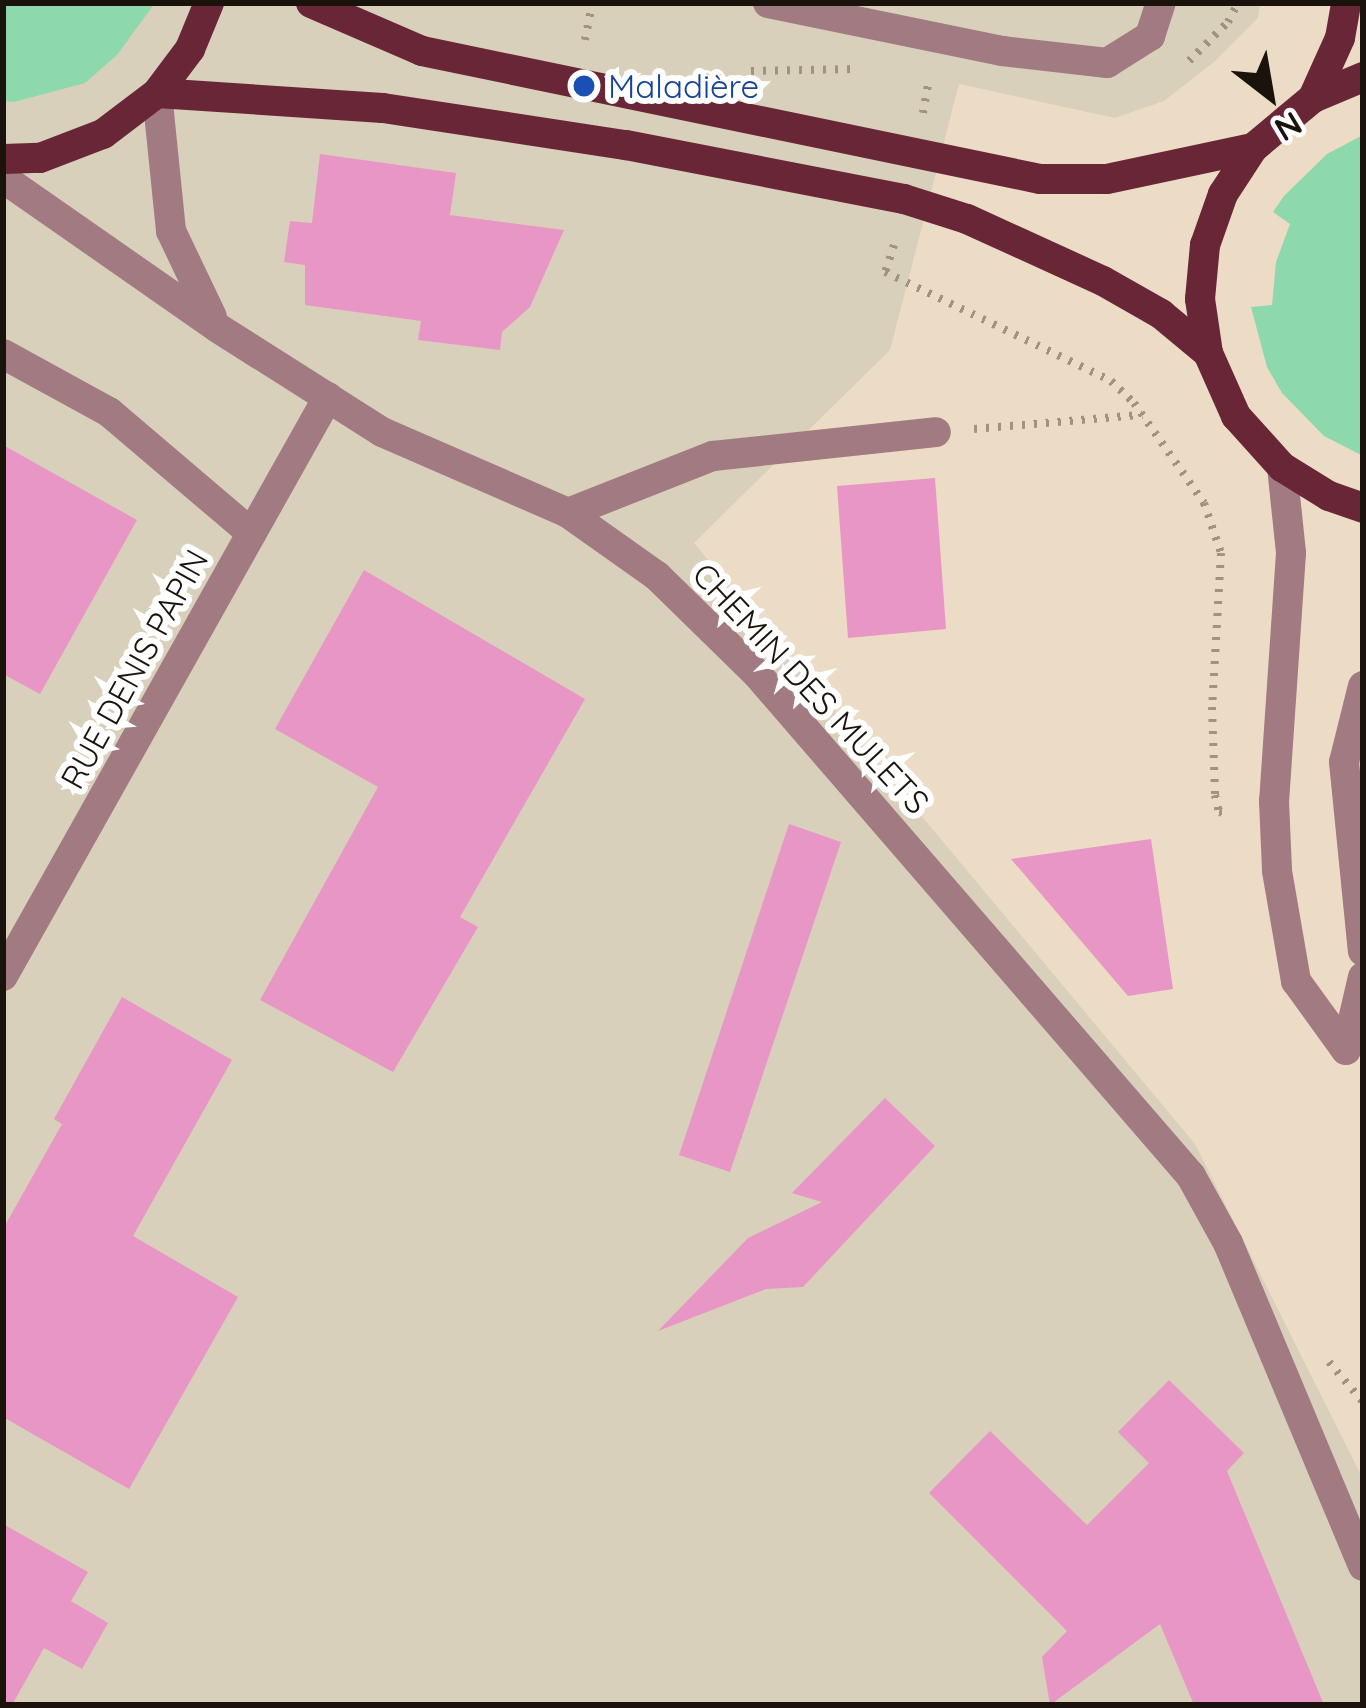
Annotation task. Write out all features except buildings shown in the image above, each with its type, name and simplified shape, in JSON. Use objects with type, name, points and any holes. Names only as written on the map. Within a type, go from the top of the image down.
[{"type":"main road","points":[[3,159],[40,158],[103,134],[157,93],[190,49],[209,3]]},
{"type":"main road","points":[[311,3],[422,51],[1040,179],[1107,179],[1253,148]]},
{"type":"main road","points":[[1313,98],[1340,38],[1346,3]]},
{"type":"main road","points":[[1363,77],[1313,98],[1253,148],[1223,194],[1205,245],[1200,299],[1208,353],[1236,416],[1282,467],[1329,496],[1363,508]]},
{"type":"main road","points":[[157,93],[383,108],[626,146],[904,199],[968,219],[1103,281],[1161,314],[1208,353]]},
{"type":"street","points":[[768,3],[1002,51],[1107,63],[1150,36],[1161,3]]},
{"type":"street","points":[[157,93],[171,231],[218,328]]},
{"type":"street","name":"CHEMIN DES MULETS","points":[[3,178],[218,328],[382,432],[568,512],[657,576],[758,675],[1191,1176],[1228,1243],[1363,1567]]},
{"type":"street","points":[[3,354],[109,412],[251,533]]},
{"type":"street","name":"RUE DENIS PAPIN","points":[[3,976],[328,398]]},
{"type":"street","points":[[568,512],[713,456],[936,432]]},
{"type":"street","points":[[1282,467],[1291,553],[1274,801],[1276,871],[1296,980],[1346,1050],[1363,977]]},
{"type":"street","points":[[1363,686],[1344,762],[1363,950]]},
{"type":"path","points":[[592,3],[585,42],[607,47]]},
{"type":"path","points":[[922,119],[931,67]]},
{"type":"path","points":[[732,72],[865,68]]},
{"type":"path","points":[[894,245],[885,272],[1112,381],[1204,503],[1221,553],[1214,774],[1219,812],[1238,815]]},
{"type":"path","points":[[936,432],[1142,416]]},
{"type":"shaded area","points":[[3,3],[1260,3],[1258,18],[1214,62],[1164,101],[1115,118],[959,84],[890,350],[694,543],[1195,1144],[1363,1479],[1363,1705],[3,1705]]},
{"type":"green space","points":[[3,3],[155,3],[117,55],[85,83],[14,102],[3,101]]},
{"type":"green space","points":[[1363,135],[1363,456],[1324,436],[1282,393],[1267,367],[1251,307],[1272,305],[1276,262],[1290,224],[1273,212],[1327,154]]},
{"type":"place","name":"Maladière","points":[[584,86]]}]
